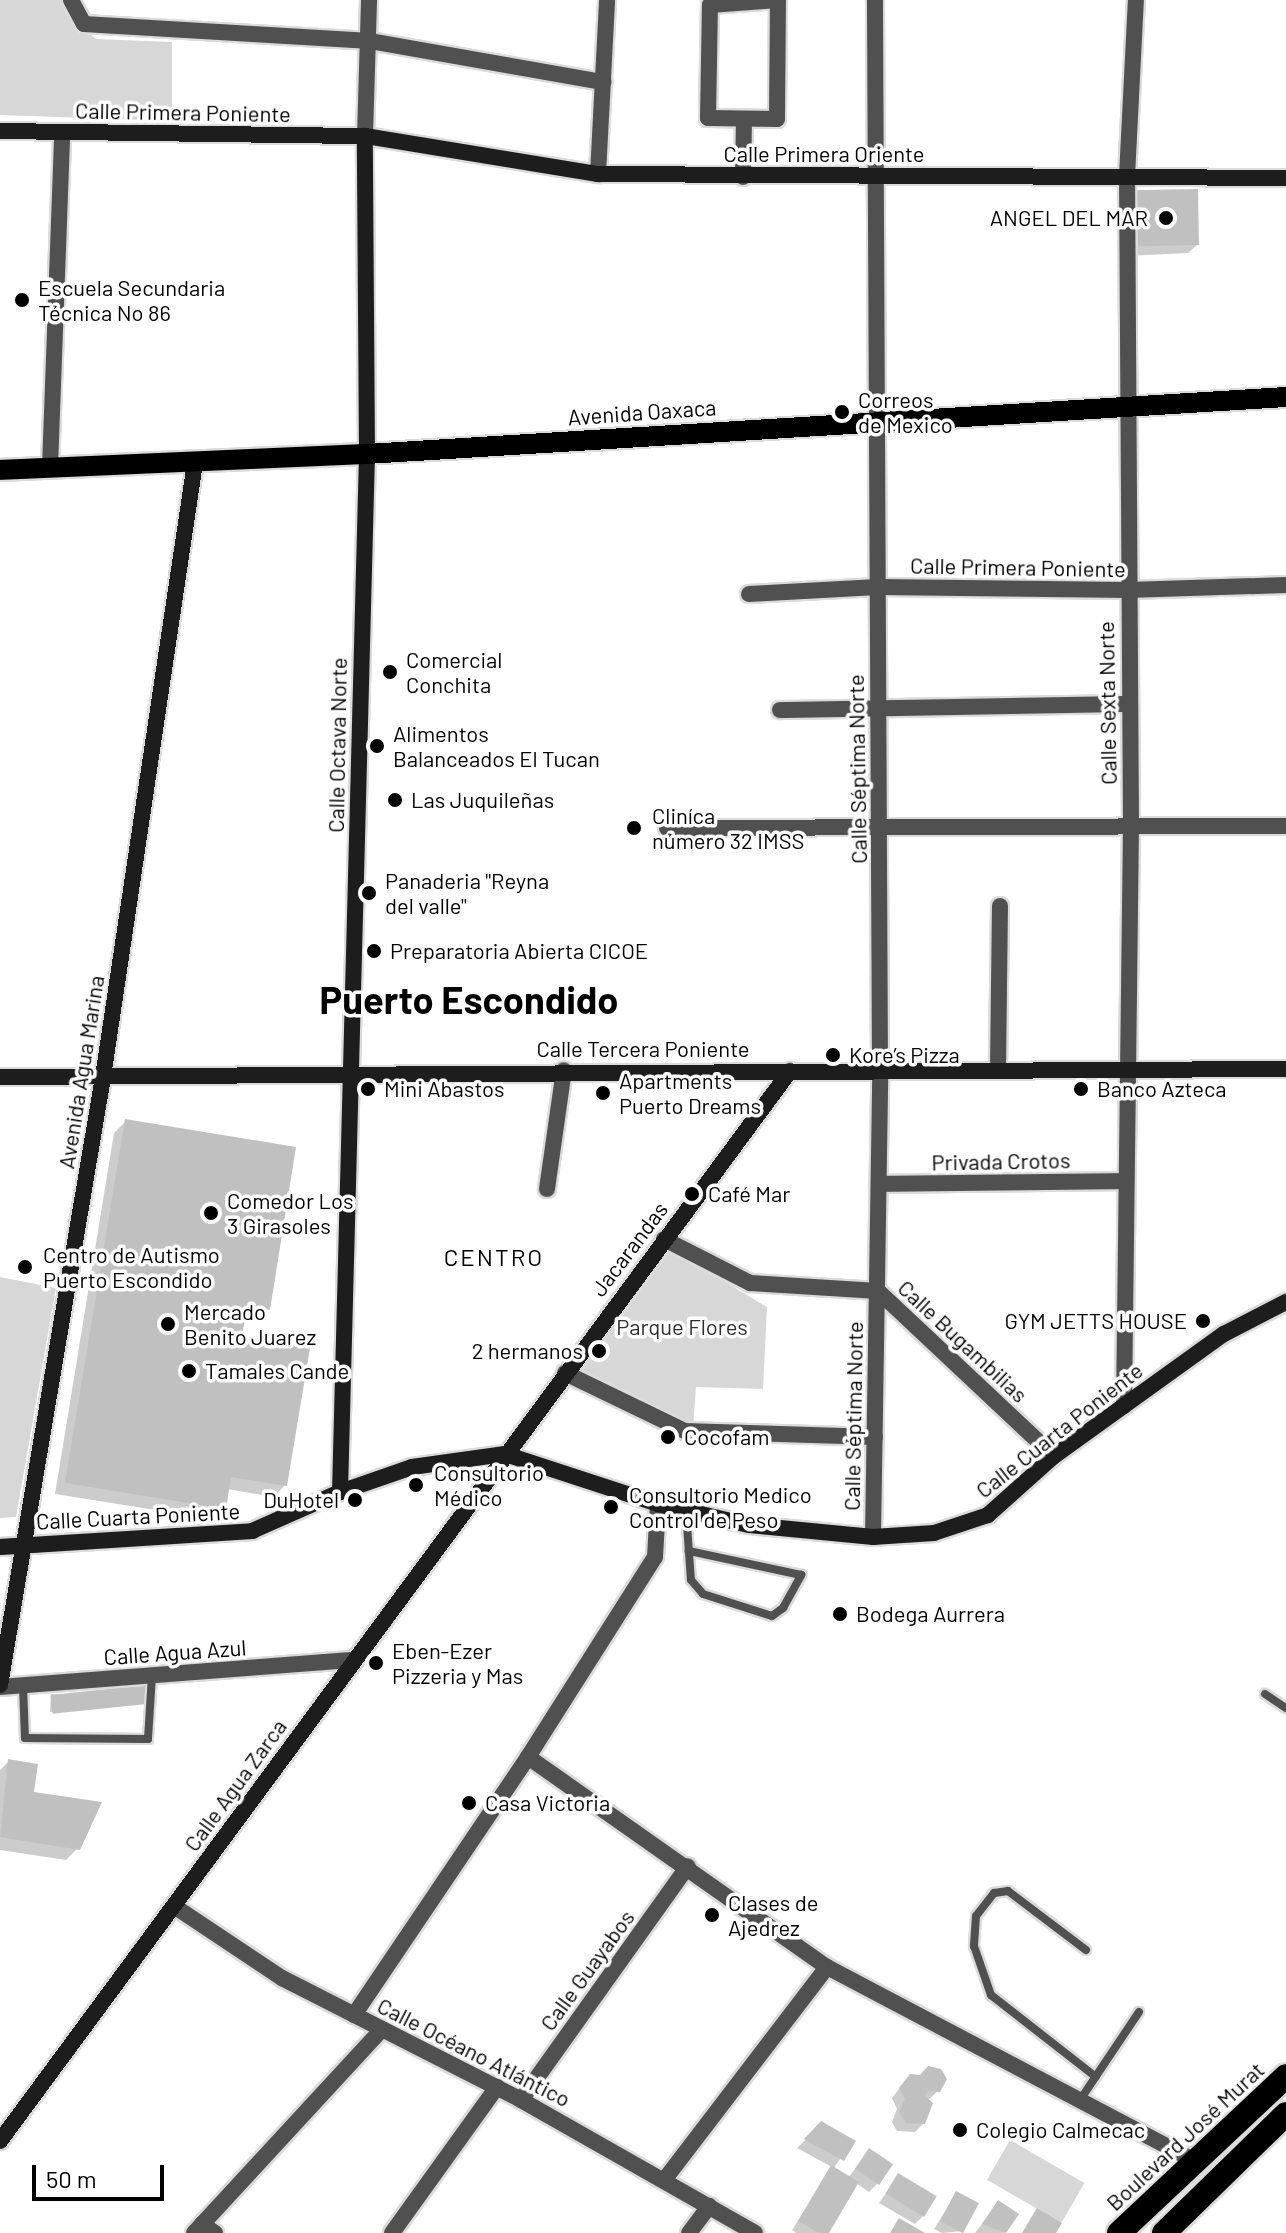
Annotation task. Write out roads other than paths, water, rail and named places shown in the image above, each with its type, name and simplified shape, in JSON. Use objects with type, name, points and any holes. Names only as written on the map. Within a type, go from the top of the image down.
[{"type":"highway","name":"Boulevard José Murat","points":[[1119,2233],[1286,2076]]},
{"type":"highway","points":[[1164,2233],[1284,2119]]},
{"type":"main road","name":"Avenida Oaxaca","points":[[0,470],[367,454],[1129,404],[1286,397]]},
{"type":"street","points":[[71,0],[84,24],[370,41],[603,82]]},
{"type":"street","name":"Calle Octava Norte","points":[[340,1492],[367,454],[365,136],[369,0]]},
{"type":"street","points":[[598,174],[607,0]]},
{"type":"street","points":[[778,0],[777,119],[744,119],[708,118],[710,5],[778,0]]},
{"type":"street","name":"Calle Séptima Norte","points":[[873,1537],[880,1070],[875,0]]},
{"type":"street","name":"Calle Sexta Norte","points":[[1124,1406],[1131,826],[1127,176],[1136,0]]},
{"type":"street","points":[[743,177],[744,119]]},
{"type":"street","name":"Calle Primera Poniente","points":[[0,131],[365,136]]},
{"type":"street","points":[[50,467],[62,133]]},
{"type":"street","name":"Calle Primera Oriente","points":[[365,136],[598,174],[1286,178]]},
{"type":"street","name":"Avenida Agua Marina","points":[[0,1686],[103,1077],[195,463]]},
{"type":"street","name":"Calle Primera Poniente","points":[[749,594],[878,587],[1128,590],[1286,585]]},
{"type":"street","points":[[780,710],[1130,704]]},
{"type":"street","points":[[667,828],[1286,826]]},
{"type":"street","points":[[998,1068],[1000,906]]},
{"type":"street","name":"Calle Tercera Poniente","points":[[0,1077],[564,1070],[1286,1069]]},
{"type":"street","points":[[547,1189],[564,1070]]},
{"type":"street","name":"Jacarandas","points":[[505,1454],[790,1071]]},
{"type":"street","name":"Privada Crotos","points":[[879,1184],[1125,1181]]},
{"type":"street","points":[[664,1239],[750,1283],[878,1291]]},
{"type":"street","name":"Calle Bugambilias","points":[[878,1291],[1054,1456]]},
{"type":"street","name":"Calle Cuarta Poniente","points":[[0,1547],[252,1531],[340,1492],[412,1467],[505,1454],[658,1504],[749,1525],[873,1537],[934,1533],[988,1515],[1054,1456],[1224,1334],[1286,1302]]},
{"type":"street","points":[[565,1373],[685,1431],[875,1437]]},
{"type":"street","name":"Calle Agua Zarca","points":[[0,2141],[6,2121],[174,1906],[505,1454]]},
{"type":"street","points":[[354,2015],[528,1757],[655,1557],[658,1504]]},
{"type":"street","name":"Calle Agua Azul","points":[[0,1686],[354,1660]]},
{"type":"street","points":[[528,1757],[688,1866],[827,1967],[1195,2161]]},
{"type":"street","name":"Calle Guayabos","points":[[521,2100],[688,1866]]},
{"type":"street","name":"Calle Océano Atlántico","points":[[174,1906],[282,1978],[497,2087],[665,2179],[755,2233]]},
{"type":"street","points":[[665,2179],[827,1967]]},
{"type":"street","points":[[204,2230],[382,2029]]},
{"type":"street","points":[[392,2233],[497,2087]]},
{"type":"street","points":[[689,2233],[709,2206]]},
{"type":"lane","points":[[686,1511],[691,1580],[703,1594],[772,1616],[783,1608],[801,1575],[689,1551]]},
{"type":"lane","points":[[23,1686],[25,1738],[148,1739],[152,1676]]},
{"type":"lane","points":[[1265,1694],[1286,1708]]},
{"type":"lane","points":[[1086,1950],[1008,1891],[994,1893],[976,1916],[974,1946],[991,1995],[1096,2077]]},
{"type":"lane","points":[[1080,2100],[1139,2012]]},
{"type":"place","name":"ANGEL DEL MAR","points":[[1166,218]]},
{"type":"place","name":"Escuela Secundaria Técnica No 86","points":[[22,300]]},
{"type":"place","name":"Correos de Mexico","points":[[842,412]]},
{"type":"place","name":"Comercial Conchita","points":[[390,672]]},
{"type":"place","name":"Alimentos Balanceados El Tucan","points":[[377,746]]},
{"type":"place","name":"Las Juquileñas","points":[[395,800]]},
{"type":"place","name":"Cliníca número 32 IMSS","points":[[634,828]]},
{"type":"place","name":"Panaderia \"Reyna del valle\"","points":[[369,893]]},
{"type":"place","name":"Preparatoria Abierta CICOE","points":[[374,951]]},
{"type":"place","name":"Kore’s Pizza","points":[[833,1055]]},
{"type":"place","name":"Mini Abastos","points":[[368,1089]]},
{"type":"place","name":"Banco Azteca","points":[[1081,1089]]},
{"type":"place","name":"Apartments Puerto Dreams","points":[[603,1093]]},
{"type":"place","name":"Café Mar","points":[[692,1194]]},
{"type":"place","name":"Comedor Los 3 Girasoles","points":[[211,1213]]},
{"type":"place","name":"Centro de Autismo Puerto Escondido","points":[[25,1267]]},
{"type":"place","name":"GYM JETTS HOUSE","points":[[1203,1321]]},
{"type":"place","name":"Mercado Benito Juarez","points":[[168,1324]]},
{"type":"place","name":"2 hermanos","points":[[599,1351]]},
{"type":"place","name":"Tamales Cande","points":[[189,1371]]},
{"type":"place","name":"Cocofam","points":[[668,1437]]},
{"type":"place","name":"Consultorio Médico","points":[[416,1485]]},
{"type":"place","name":"DuHotel","points":[[355,1500]]},
{"type":"place","name":"Consultorio Medico Control de Peso","points":[[611,1507]]},
{"type":"place","name":"Bodega Aurrera","points":[[840,1614]]},
{"type":"place","name":"Eben-Ezer Pizzeria y Mas","points":[[376,1663]]},
{"type":"place","name":"Casa Victoria","points":[[469,1803]]},
{"type":"place","name":"Clases de Ajedrez","points":[[712,1915]]},
{"type":"place","name":"Colegio Calmecac","points":[[960,2130]]},
{"type":"district","name":"Puerto Escondido","points":[[469,1000]]},
{"type":"district","name":"CENTRO","points":[[494,1257]]},
{"type":"park label","name":"Parque Flores","points":[[682,1327]]}]
